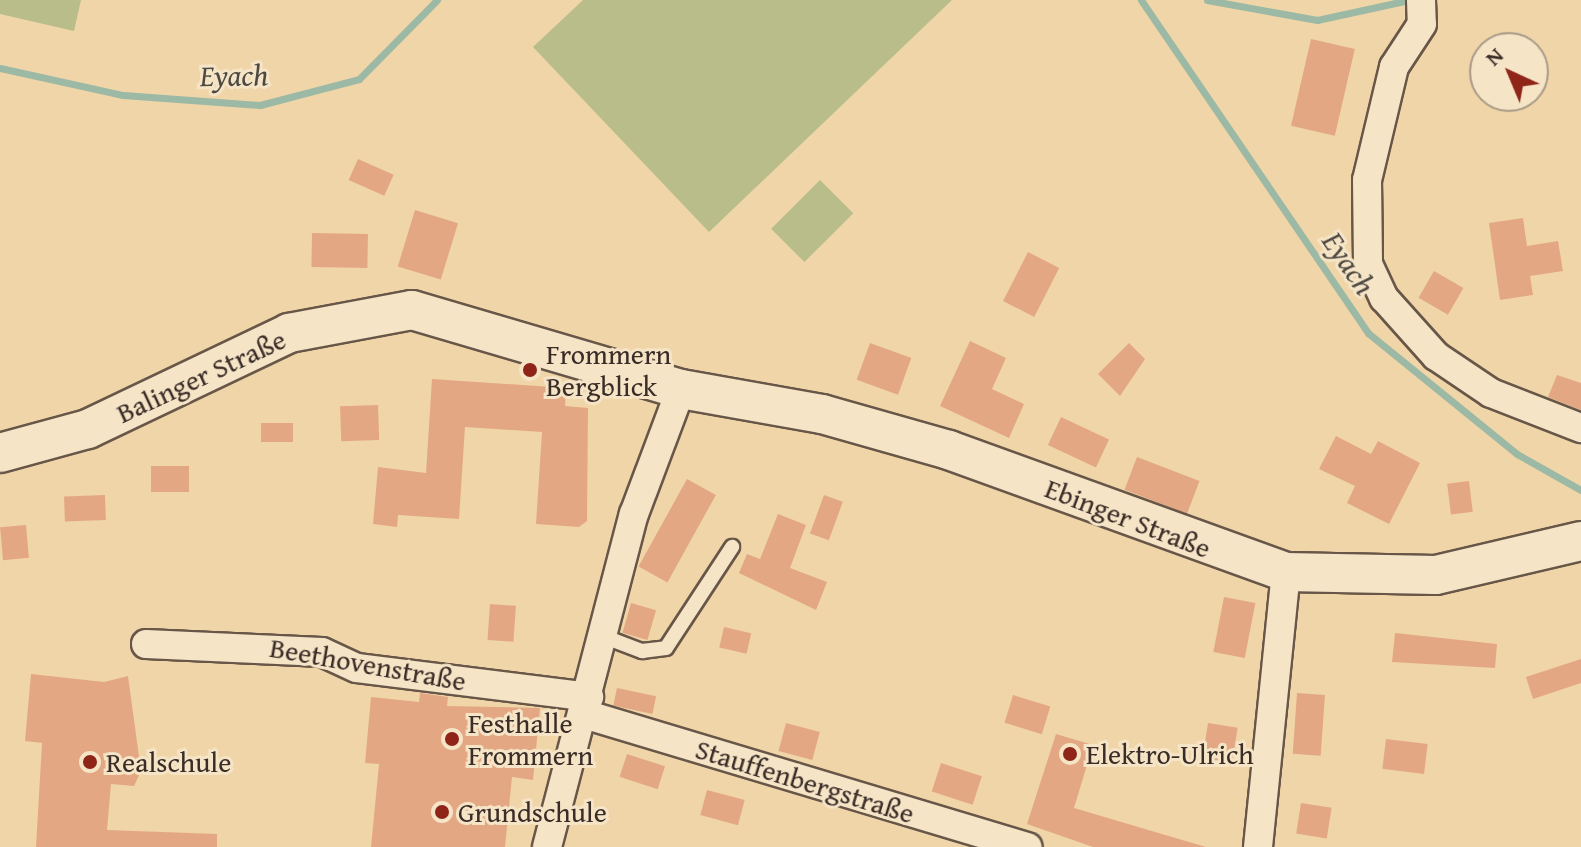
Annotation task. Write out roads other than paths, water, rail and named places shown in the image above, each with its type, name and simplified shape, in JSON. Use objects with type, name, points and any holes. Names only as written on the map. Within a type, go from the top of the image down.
[{"type":"main road","name":"Balinger Straße","points":[[0,453],[88,429],[260,343],[393,311],[448,316],[681,389]]},
{"type":"main road","name":"Ebinger Straße","points":[[681,389],[822,414],[949,450],[1286,572],[1436,575],[1581,541]]},
{"type":"street","points":[[1423,5],[1394,67],[1381,114],[1364,203],[1368,264],[1384,298],[1436,356],[1491,393],[1581,428]]},
{"type":"street","points":[[547,847],[605,637],[634,514],[681,389]]},
{"type":"street","points":[[1258,847],[1286,572]]},
{"type":"street","name":"Beethovenstraße","points":[[146,644],[322,652],[357,668],[586,706]]},
{"type":"street","name":"Stauffenbergstraße","points":[[586,706],[1027,847]]},
{"type":"lane","points":[[605,637],[642,651],[666,648],[732,547]]},
{"type":"waterway","name":"Eyach","points":[[0,68],[123,95],[260,105],[359,79],[437,0]]},
{"type":"waterway","name":"Eyach","points":[[1141,0],[1368,333],[1517,454],[1581,490]]},
{"type":"waterway","points":[[1207,0],[1317,20],[1409,0]]},
{"type":"place","name":"Frommern Bergblick","points":[[530,370]]},
{"type":"place","name":"Festhalle Frommern","points":[[452,739]]},
{"type":"place","name":"Elektro-Ulrich","points":[[1070,754]]},
{"type":"place","name":"Realschule","points":[[90,762]]},
{"type":"place","name":"Grundschule","points":[[442,812]]}]
